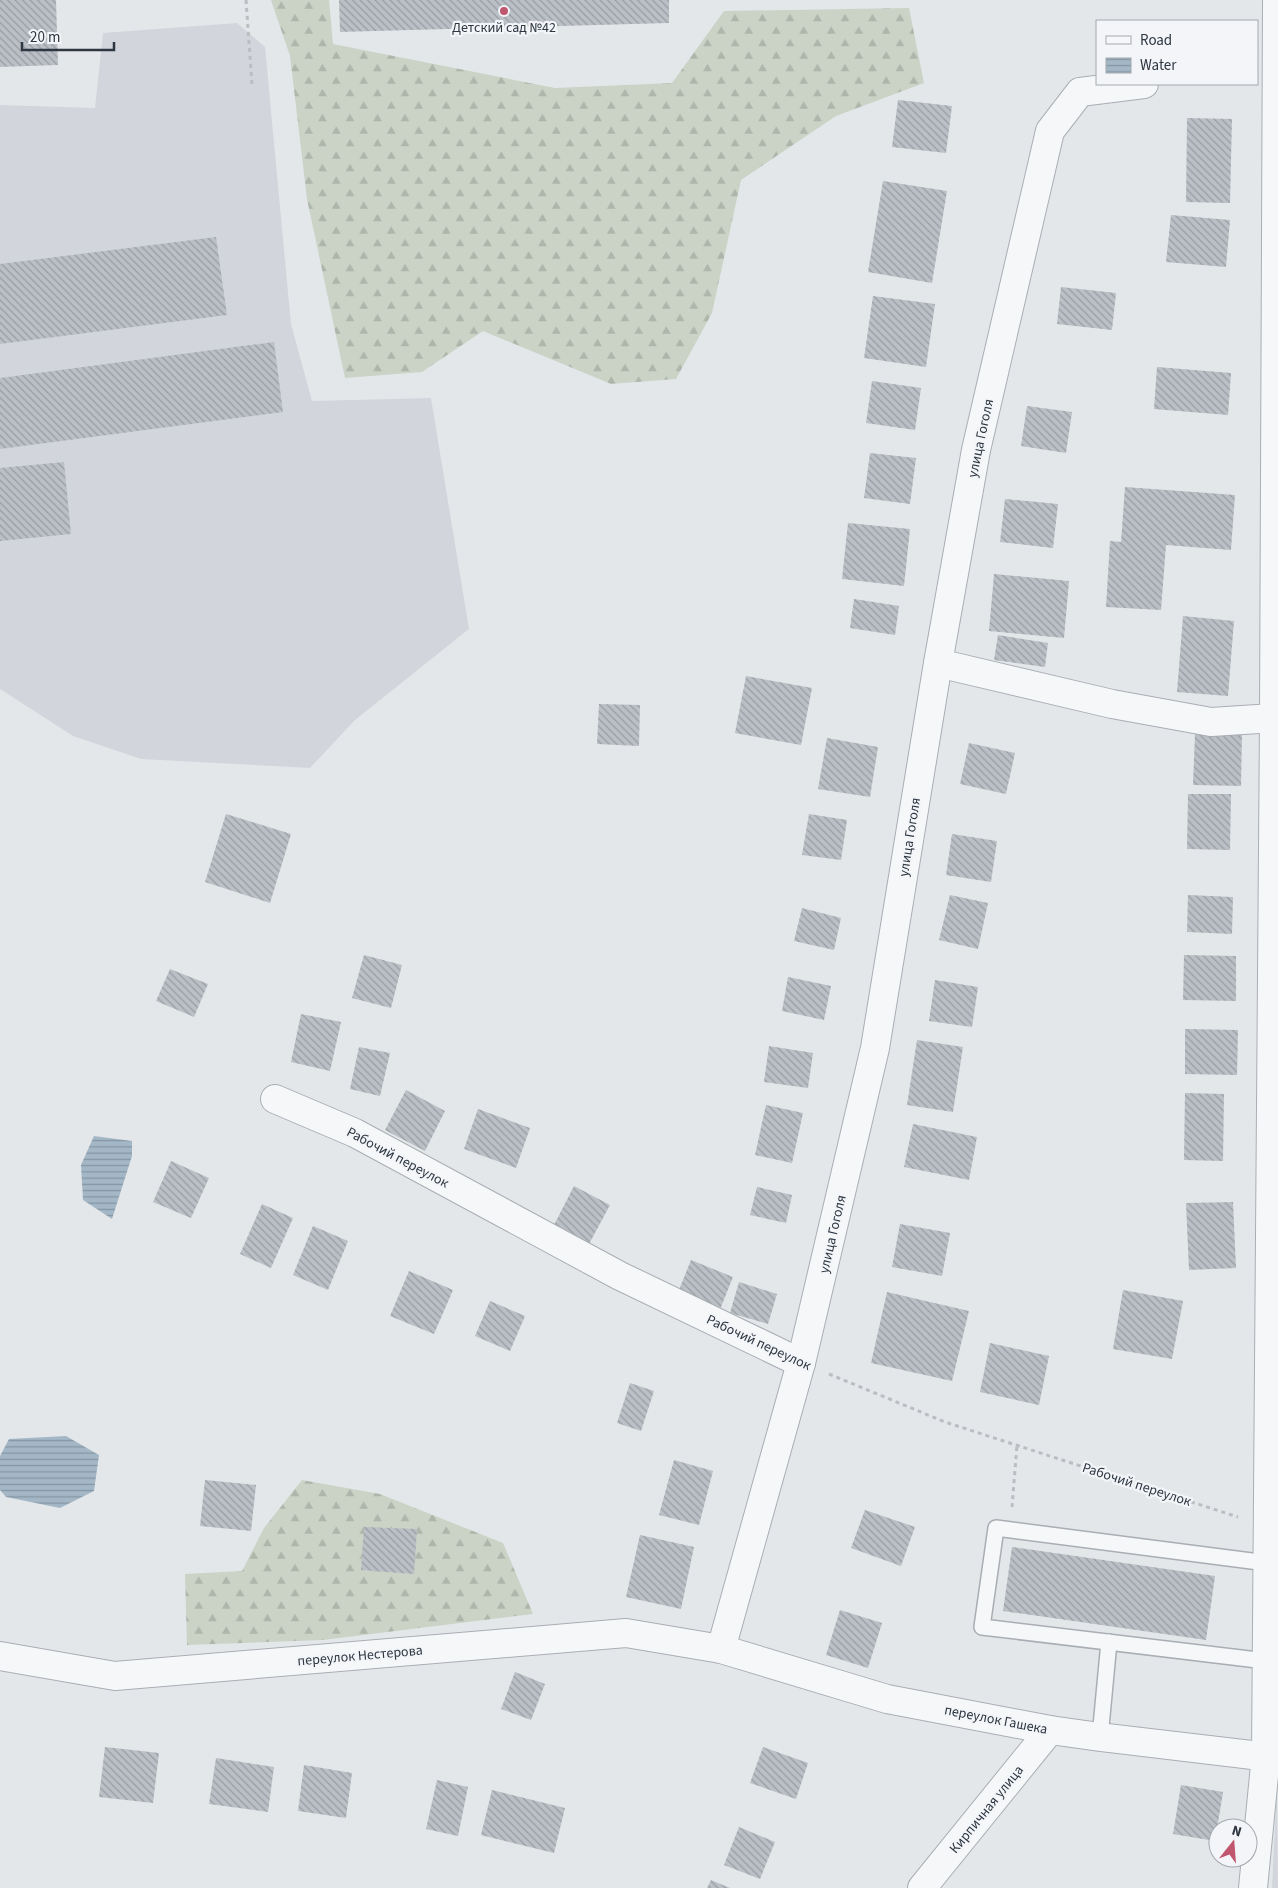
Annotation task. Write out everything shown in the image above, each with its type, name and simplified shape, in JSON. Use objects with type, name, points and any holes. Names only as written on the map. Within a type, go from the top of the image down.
[{"type":"street","points":[[1253,1888],[1272,1757],[1266,1661],[1267,1527],[1274,1237],[1274,718],[1266,67],[1277,0]]},
{"type":"street","name":"улица Гоголя","points":[[721,1649],[801,1363],[874,1048],[938,663],[976,450],[1050,131],[1080,92],[1136,85]]},
{"type":"street","points":[[938,663],[1112,704],[1211,722],[1274,718]]},
{"type":"street","name":"Рабочий переулок","points":[[275,1099],[355,1132],[620,1276],[801,1363]]},
{"type":"street","name":"переулок Нестерова","points":[[0,1656],[115,1676],[626,1633],[721,1649]]},
{"type":"street","name":"переулок Гашека","points":[[721,1649],[887,1699],[1050,1730],[1272,1757]]},
{"type":"street","name":"Кирпичная улица","points":[[922,1888],[1050,1730]]},
{"type":"lane","points":[[1266,1661],[982,1626],[996,1528],[1267,1563]]},
{"type":"lane","points":[[1100,1737],[1109,1642]]},
{"type":"path","points":[[246,0],[252,84]]},
{"type":"path","name":"Рабочий переулок","points":[[801,1363],[945,1422],[1267,1527]]},
{"type":"path","points":[[1010,1530],[1017,1445]]},
{"type":"shaded area","points":[[237,23],[265,47],[291,324],[312,401],[431,398],[469,629],[355,720],[310,768],[141,759],[73,736],[0,689],[0,105],[95,108],[103,33]]},
{"type":"shaded area","points":[[1277,1784],[1278,1888],[1272,1888]]},
{"type":"green space","points":[[271,0],[329,0],[333,44],[555,88],[672,83],[724,11],[909,8],[924,83],[836,116],[741,180],[712,313],[676,379],[611,384],[483,331],[422,372],[345,378],[307,199],[290,56]]},
{"type":"green space","points":[[302,1480],[380,1494],[503,1543],[533,1614],[323,1640],[187,1645],[185,1574],[242,1571],[264,1528]]},
{"type":"water","points":[[94,1136],[132,1141],[132,1156],[112,1219],[83,1200],[81,1165]]},
{"type":"water","points":[[66,1436],[99,1455],[94,1491],[60,1508],[6,1497],[0,1490],[0,1456],[9,1439]]},
{"type":"building","points":[[0,0],[56,0],[58,65],[0,67]]},
{"type":"building","name":"Детский сад №42","points":[[339,0],[669,0],[669,23],[340,32]]},
{"type":"building","points":[[898,100],[952,106],[946,153],[892,147]]},
{"type":"building","points":[[1187,118],[1232,119],[1230,203],[1186,202]]},
{"type":"building","points":[[883,181],[947,191],[932,283],[868,272]]},
{"type":"building","points":[[1171,215],[1230,220],[1226,267],[1166,262]]},
{"type":"building","points":[[216,237],[227,315],[0,344],[0,264]]},
{"type":"building","points":[[1061,287],[1116,293],[1112,330],[1057,324]]},
{"type":"building","points":[[873,296],[935,304],[926,367],[864,358]]},
{"type":"building","points":[[274,342],[283,412],[0,449],[0,378]]},
{"type":"building","points":[[1157,367],[1231,373],[1228,415],[1154,409]]},
{"type":"building","points":[[872,381],[921,388],[915,430],[866,423]]},
{"type":"building","points":[[1027,406],[1072,412],[1066,453],[1021,446]]},
{"type":"building","points":[[870,453],[916,458],[910,504],[864,498]]},
{"type":"building","points":[[64,462],[71,534],[0,541],[0,468]]},
{"type":"building","points":[[1125,487],[1235,495],[1231,550],[1166,545],[1161,610],[1106,607],[1110,541],[1121,542]]},
{"type":"building","points":[[1005,499],[1058,504],[1053,548],[1000,542]]},
{"type":"building","points":[[848,523],[910,529],[904,586],[842,579]]},
{"type":"building","points":[[994,574],[1069,581],[1064,638],[989,631]]},
{"type":"building","points":[[854,599],[899,606],[895,635],[850,628]]},
{"type":"building","points":[[1183,616],[1234,621],[1228,696],[1177,692]]},
{"type":"building","points":[[998,635],[1048,643],[1045,667],[994,660]]},
{"type":"building","points":[[746,676],[812,688],[801,745],[735,733]]},
{"type":"building","points":[[599,704],[640,705],[639,746],[597,744]]},
{"type":"building","points":[[1195,734],[1242,735],[1241,786],[1193,785]]},
{"type":"building","points":[[827,738],[878,747],[870,797],[818,789]]},
{"type":"building","points":[[969,743],[1015,753],[1006,794],[960,784]]},
{"type":"building","points":[[1188,794],[1231,794],[1230,850],[1187,849]]},
{"type":"building","points":[[226,814],[291,834],[270,903],[205,882]]},
{"type":"building","points":[[809,814],[847,820],[841,860],[802,855]]},
{"type":"building","points":[[952,834],[997,841],[991,882],[946,875]]},
{"type":"building","points":[[950,895],[988,903],[978,949],[939,940]]},
{"type":"building","points":[[1188,895],[1233,897],[1232,934],[1187,932]]},
{"type":"building","points":[[802,908],[841,918],[834,950],[794,941]]},
{"type":"building","points":[[364,955],[402,965],[391,1008],[352,998]]},
{"type":"building","points":[[1184,955],[1236,956],[1236,1001],[1183,1000]]},
{"type":"building","points":[[170,969],[208,984],[194,1017],[156,1001]]},
{"type":"building","points":[[788,977],[831,986],[824,1020],[782,1011]]},
{"type":"building","points":[[935,980],[978,987],[972,1027],[929,1021]]},
{"type":"building","points":[[301,1014],[341,1022],[330,1071],[291,1062]]},
{"type":"building","points":[[1185,1029],[1238,1030],[1237,1075],[1185,1074]]},
{"type":"building","points":[[917,1040],[963,1047],[953,1112],[907,1105]]},
{"type":"building","points":[[769,1046],[813,1053],[808,1088],[764,1082]]},
{"type":"building","points":[[359,1047],[390,1053],[380,1096],[350,1089]]},
{"type":"building","points":[[406,1090],[445,1111],[425,1151],[385,1130]]},
{"type":"building","points":[[1185,1093],[1224,1094],[1223,1161],[1184,1160]]},
{"type":"building","points":[[766,1105],[803,1113],[792,1163],[755,1155]]},
{"type":"building","points":[[478,1109],[530,1128],[516,1168],[464,1149]]},
{"type":"building","points":[[913,1124],[977,1137],[969,1180],[904,1167]]},
{"type":"building","points":[[171,1161],[209,1178],[191,1218],[153,1202]]},
{"type":"building","points":[[574,1186],[610,1205],[589,1244],[554,1225]]},
{"type":"building","points":[[757,1187],[792,1195],[786,1223],[750,1215]]},
{"type":"building","points":[[1233,1202],[1236,1268],[1189,1270],[1186,1203]]},
{"type":"building","points":[[262,1204],[293,1218],[271,1268],[240,1254]]},
{"type":"building","points":[[900,1224],[950,1233],[942,1276],[892,1267]]},
{"type":"building","points":[[313,1226],[348,1241],[328,1290],[293,1275]]},
{"type":"building","points":[[691,1260],[733,1277],[719,1312],[677,1295]]},
{"type":"building","points":[[409,1271],[453,1290],[434,1334],[390,1316]]},
{"type":"building","points":[[739,1282],[777,1294],[768,1324],[730,1313]]},
{"type":"building","points":[[1123,1290],[1183,1301],[1172,1359],[1113,1349]]},
{"type":"building","points":[[887,1292],[969,1311],[952,1381],[871,1363]]},
{"type":"building","points":[[490,1301],[525,1316],[510,1351],[475,1336]]},
{"type":"building","points":[[990,1343],[1049,1356],[1039,1405],[980,1392]]},
{"type":"building","points":[[630,1383],[654,1391],[641,1431],[617,1423]]},
{"type":"building","points":[[674,1460],[713,1471],[699,1525],[659,1515]]},
{"type":"building","points":[[205,1480],[256,1485],[251,1531],[200,1526]]},
{"type":"building","points":[[865,1510],[915,1527],[901,1566],[851,1548]]},
{"type":"building","points":[[364,1527],[417,1529],[414,1574],[361,1570]]},
{"type":"building","points":[[640,1535],[694,1547],[681,1609],[626,1597]]},
{"type":"building","points":[[1012,1547],[1215,1576],[1206,1640],[1003,1611]]},
{"type":"building","points":[[840,1610],[882,1623],[868,1668],[826,1655]]},
{"type":"building","points":[[515,1672],[545,1684],[531,1720],[501,1709]]},
{"type":"building","points":[[105,1747],[159,1753],[153,1803],[99,1797]]},
{"type":"building","points":[[763,1747],[808,1763],[796,1799],[750,1783]]},
{"type":"building","points":[[216,1758],[274,1767],[268,1812],[209,1804]]},
{"type":"building","points":[[304,1765],[352,1773],[346,1818],[298,1811]]},
{"type":"building","points":[[437,1780],[468,1787],[458,1836],[426,1829]]},
{"type":"building","points":[[1181,1785],[1223,1792],[1219,1818],[1208,1818],[1208,1840],[1173,1834]]},
{"type":"building","points":[[492,1790],[565,1808],[554,1853],[481,1835]]},
{"type":"building","points":[[739,1827],[775,1842],[760,1879],[724,1865]]},
{"type":"building","points":[[711,1880],[730,1888],[707,1888]]},
{"type":"place","name":"Детский сад №42","points":[[504,11]]}]
